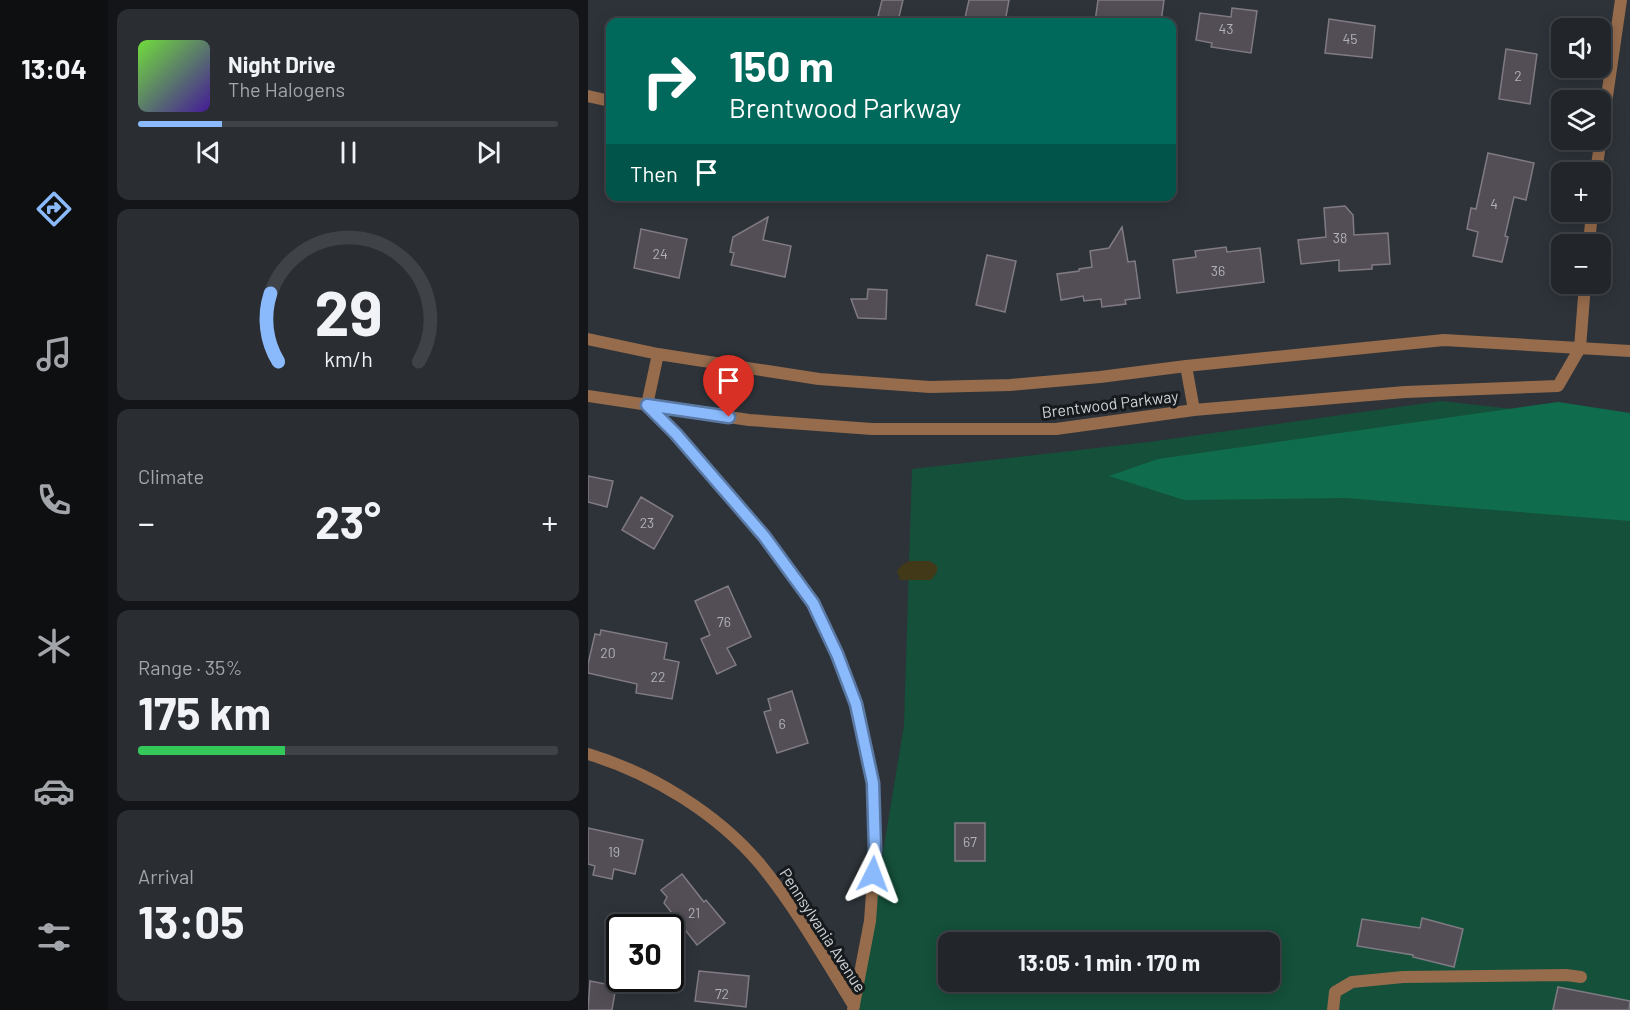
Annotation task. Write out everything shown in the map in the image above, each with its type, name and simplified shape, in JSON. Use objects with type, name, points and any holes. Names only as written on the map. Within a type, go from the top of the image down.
[{"type":"street","points":[[1597,162],[1621,0]]},
{"type":"street","points":[[588,96],[606,100]]},
{"type":"street","points":[[1580,348],[1584,294]]},
{"type":"street","name":"Brentwood Parkway","points":[[588,339],[658,354],[819,379],[930,387],[1022,384],[1100,377],[1444,340],[1630,351]]},
{"type":"street","name":"Brentwood Parkway","points":[[588,396],[749,420],[872,429],[1056,429],[1194,411],[1405,392],[1558,387],[1580,348]]},
{"type":"street","points":[[658,354],[647,405],[676,434],[764,536],[813,603],[837,654],[856,704],[873,783],[875,850],[870,921],[854,1008]]},
{"type":"street","points":[[1186,366],[1194,411]]},
{"type":"street","name":"Pennsylvania Avenue","points":[[588,754],[609,760],[665,786],[715,820],[759,863],[805,927],[854,1008]]},
{"type":"street","points":[[1333,1010],[1335,992],[1352,982],[1403,977],[1566,975],[1581,977]]},
{"type":"green space","points":[[1441,401],[1630,422],[1630,1010],[857,1010],[904,725],[912,469],[1149,442]]},
{"type":"green space","points":[[1558,402],[1630,413],[1630,521],[1346,498],[1184,500],[1109,476],[1158,459]]},
{"type":"sand","points":[[909,561],[930,561],[937,566],[937,572],[931,580],[900,580],[897,571]]},
{"type":"building","points":[[882,0],[903,0],[899,18],[878,16]]},
{"type":"building","points":[[969,0],[1009,0],[1006,18],[965,18]]},
{"type":"building","points":[[1098,0],[1164,0],[1162,18],[1096,18]]},
{"type":"building","points":[[1232,8],[1257,11],[1251,53],[1211,47],[1212,43],[1196,40],[1200,13],[1231,17]]},
{"type":"building","points":[[1329,19],[1375,26],[1372,58],[1325,53]]},
{"type":"building","points":[[1506,49],[1537,54],[1530,104],[1499,99]]},
{"type":"building","points":[[1488,153],[1534,163],[1526,200],[1514,197],[1502,262],[1473,256],[1478,232],[1467,229],[1471,208],[1476,209]]},
{"type":"building","points":[[1345,206],[1353,215],[1354,235],[1388,233],[1390,264],[1372,265],[1372,269],[1339,271],[1339,260],[1301,264],[1298,240],[1326,237],[1324,208]]},
{"type":"building","points":[[768,217],[763,240],[791,246],[785,277],[731,265],[734,253],[730,252],[733,237]]},
{"type":"building","points":[[1122,227],[1128,262],[1135,261],[1140,298],[1125,300],[1126,304],[1102,307],[1101,299],[1084,301],[1083,296],[1061,300],[1057,274],[1092,267],[1090,251],[1109,248]]},
{"type":"building","points":[[641,229],[687,239],[679,278],[634,268]]},
{"type":"building","points":[[1226,247],[1227,252],[1260,248],[1264,282],[1177,293],[1173,260],[1196,257],[1195,251]]},
{"type":"building","points":[[987,255],[1016,261],[1005,312],[976,305]]},
{"type":"building","points":[[868,289],[887,290],[886,319],[858,318],[851,299],[867,299]]},
{"type":"building","points":[[588,476],[613,481],[607,507],[588,502]]},
{"type":"building","points":[[641,497],[673,516],[654,549],[622,530]]},
{"type":"building","points":[[728,586],[751,637],[727,648],[736,665],[717,674],[701,639],[710,635],[695,601]]},
{"type":"building","points":[[601,630],[667,643],[664,659],[679,662],[672,699],[636,693],[637,684],[588,673],[595,634],[600,635]]},
{"type":"building","points":[[792,691],[808,743],[777,753],[764,712],[771,710],[768,699]]},
{"type":"building","points":[[955,823],[985,823],[985,861],[955,861]]},
{"type":"building","points":[[588,828],[643,840],[635,874],[614,869],[612,879],[593,875],[595,866],[588,864]]},
{"type":"building","points":[[682,874],[704,902],[706,900],[725,923],[697,945],[684,928],[684,914],[673,914],[664,903],[667,897],[661,890]]},
{"type":"building","points":[[1422,918],[1463,929],[1454,967],[1413,957],[1413,955],[1357,946],[1362,919],[1420,928]]},
{"type":"building","points":[[699,971],[749,976],[746,1007],[695,1001]]},
{"type":"building","points":[[590,981],[606,984],[606,992],[615,992],[612,1010],[588,1010]]},
{"type":"building","points":[[1558,987],[1630,1001],[1629,1010],[1553,1010]]},
{"type":"route","points":[[729,417],[647,405],[676,434],[764,536],[813,603],[837,654],[856,704],[873,783],[875,850],[873,874]]}]
